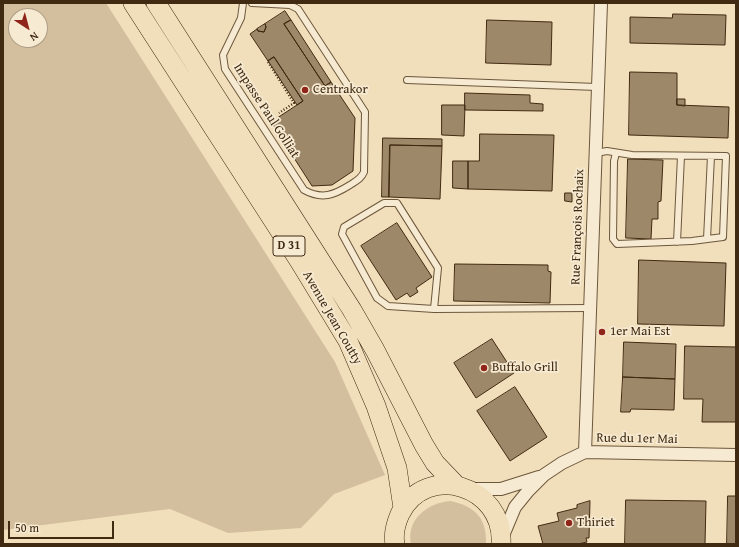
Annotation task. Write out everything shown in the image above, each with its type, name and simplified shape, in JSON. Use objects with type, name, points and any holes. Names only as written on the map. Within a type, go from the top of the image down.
[{"type":"main road","name":"Avenue Jean Coutty","points":[[133,3],[300,262],[348,341],[376,406],[396,468],[403,508]]},
{"type":"main road","name":"Avenue Jean Coutty","points":[[156,3],[352,310],[435,463],[464,488],[483,498],[493,509],[500,524],[501,542]]},
{"type":"main road","points":[[395,544],[396,523],[403,508],[414,497],[427,489],[442,485],[464,488]]},
{"type":"street","name":"Rue François Rochaix","points":[[585,452],[601,3]]},
{"type":"street","name":"Rue du 1er Mai","points":[[501,542],[515,507],[544,475],[562,463],[585,452],[736,455]]},
{"type":"street","name":"Rue du 1er Mai","points":[[464,488],[501,489],[544,475]]},
{"type":"lane","name":"Impasse Paul Golliat","points":[[243,3],[241,18],[223,55],[225,70],[304,190],[312,195],[321,196],[337,193],[363,175],[365,112],[298,9],[290,5],[252,3]]},
{"type":"lane","points":[[407,80],[597,87]]},
{"type":"lane","points":[[596,153],[607,151],[632,155],[726,156],[723,237],[677,242],[617,244],[613,239],[614,161],[616,153]]},
{"type":"lane","points":[[677,242],[681,156]]},
{"type":"lane","points":[[707,239],[711,156]]},
{"type":"lane","points":[[434,309],[438,268],[397,203],[384,203],[344,226],[342,234],[377,298],[388,306],[434,309],[589,308]]},
{"type":"path","points":[[268,62],[294,103],[279,113]]},
{"type":"shaded area","points":[[3,3],[106,3],[335,362],[385,475],[334,494],[301,528],[228,533],[170,509],[3,530]]},
{"type":"shaded area","points":[[450,501],[466,506],[478,515],[482,520],[484,527],[486,544],[411,544],[410,535],[412,527],[420,514],[434,505]]},
{"type":"building","points":[[285,11],[291,20],[284,24],[325,86],[331,82],[355,118],[353,171],[332,185],[312,186],[271,122],[303,101],[274,57],[268,61],[250,34],[257,29],[258,31],[264,32],[266,27],[265,24]]},
{"type":"building","points":[[673,14],[726,15],[725,45],[630,43],[630,17],[672,18]]},
{"type":"building","points":[[291,20],[331,82],[325,86],[284,24]]},
{"type":"building","points":[[487,20],[552,22],[551,65],[486,63]]},
{"type":"building","points":[[265,24],[266,27],[264,32],[258,31],[257,29]]},
{"type":"building","points":[[274,57],[303,101],[297,105],[268,61]]},
{"type":"building","points":[[630,72],[677,73],[677,105],[729,107],[728,138],[629,135]]},
{"type":"building","points":[[465,93],[530,95],[530,103],[543,104],[543,111],[465,110]]},
{"type":"building","points":[[677,99],[685,99],[685,106],[677,105]]},
{"type":"building","points":[[442,105],[465,105],[464,136],[442,135]]},
{"type":"building","points":[[480,134],[554,135],[552,191],[468,189],[468,161],[479,161]]},
{"type":"building","points":[[383,138],[442,139],[442,146],[390,145],[389,197],[382,197]]},
{"type":"building","points":[[390,145],[442,146],[440,199],[389,197]]},
{"type":"building","points":[[628,159],[663,160],[661,201],[658,202],[658,219],[652,219],[651,239],[626,238]]},
{"type":"building","points":[[453,161],[468,161],[468,189],[453,188]]},
{"type":"building","points":[[565,193],[572,193],[572,202],[565,201]]},
{"type":"building","points":[[397,223],[432,277],[416,288],[418,292],[410,297],[407,293],[396,300],[361,246]]},
{"type":"building","points":[[639,260],[726,263],[724,326],[638,324]]},
{"type":"building","points":[[455,264],[548,265],[548,271],[551,272],[550,303],[454,301]]},
{"type":"building","name":"Buffalo Grill","points":[[492,339],[514,373],[476,398],[454,363]]},
{"type":"building","points":[[624,342],[676,344],[675,379],[623,377]]},
{"type":"building","points":[[685,346],[736,347],[736,422],[702,422],[703,399],[684,399]]},
{"type":"building","points":[[623,377],[675,379],[674,410],[631,409],[630,412],[621,412]]},
{"type":"building","points":[[515,387],[547,437],[510,461],[477,411]]},
{"type":"building","points":[[728,496],[736,496],[736,544],[727,544]]},
{"type":"building","points":[[626,500],[706,501],[705,544],[625,544]]},
{"type":"building","name":"Thiriet","points":[[590,501],[589,538],[586,538],[587,542],[578,544],[543,544],[538,526],[559,521],[557,513],[577,508],[577,505]]},
{"type":"place","name":"Centrakor","points":[[305,90]]},
{"type":"place","name":"1er Mai Est","points":[[602,332]]},
{"type":"place","name":"Buffalo Grill","points":[[484,368]]},
{"type":"place","name":"Thiriet","points":[[569,523]]}]
